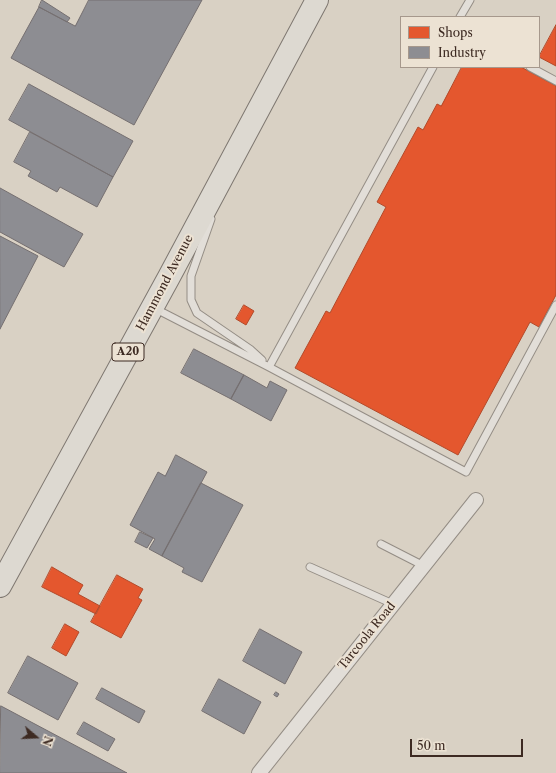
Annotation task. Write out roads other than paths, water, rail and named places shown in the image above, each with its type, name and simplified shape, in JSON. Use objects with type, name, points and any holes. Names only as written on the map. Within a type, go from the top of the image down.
[{"type":"highway","name":"Hammond Avenue","points":[[0,586],[317,0]]},
{"type":"street","name":"Tarcoola Road","points":[[259,773],[476,500]]},
{"type":"lane","points":[[461,16],[470,0]]},
{"type":"lane","points":[[269,367],[432,68]]},
{"type":"lane","points":[[532,68],[556,81]]},
{"type":"lane","points":[[232,158],[191,276],[191,300],[198,313],[251,350],[269,367]]},
{"type":"lane","points":[[152,307],[269,367],[466,472],[556,304]]},
{"type":"lane","points":[[381,544],[424,566]]},
{"type":"lane","points":[[310,567],[393,604]]}]
